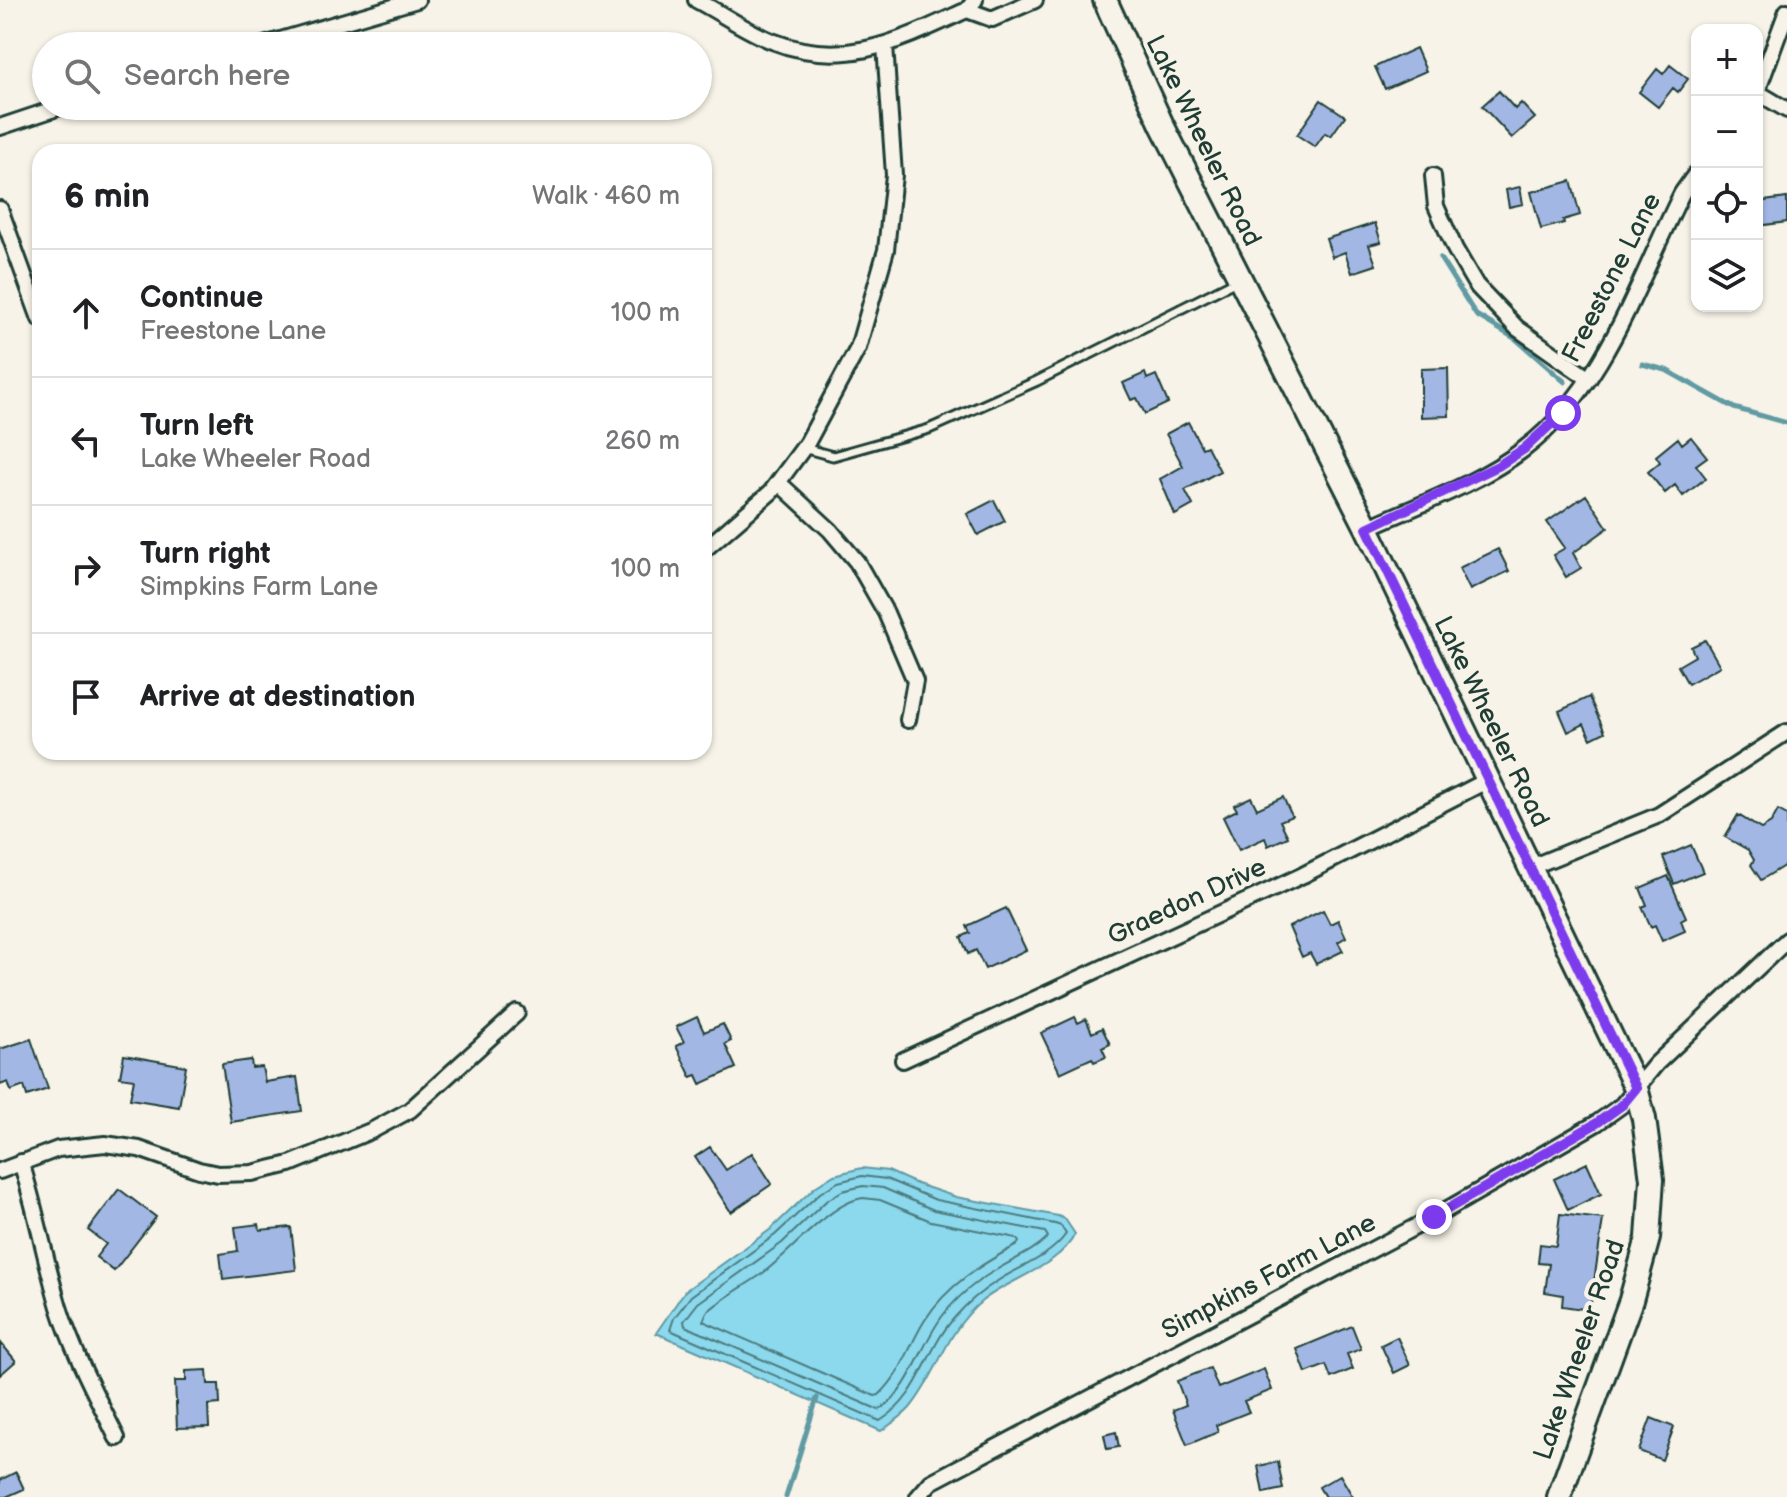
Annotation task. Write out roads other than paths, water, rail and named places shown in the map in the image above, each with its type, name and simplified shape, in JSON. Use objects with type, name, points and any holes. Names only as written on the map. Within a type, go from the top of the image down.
[{"type":"street","points":[[308,32],[417,0]]},
{"type":"street","points":[[696,0],[772,41],[818,53],[849,54],[885,45],[971,5],[992,19],[1035,0]]},
{"type":"street","name":"Lake Wheeler Road","points":[[1105,0],[1162,125],[1367,528],[1636,1088],[1644,1119],[1652,1179],[1648,1238],[1631,1300],[1559,1497]]},
{"type":"street","points":[[1763,76],[1787,11]]},
{"type":"street","points":[[712,543],[771,492],[803,448],[858,348],[886,250],[894,175],[885,45]]},
{"type":"street","points":[[1763,96],[1787,110]]},
{"type":"street","points":[[0,127],[32,116]]},
{"type":"street","points":[[1433,176],[1436,206],[1455,249],[1476,285],[1517,328],[1589,379]]},
{"type":"street","name":"Freestone Lane","points":[[1367,528],[1498,466],[1524,449],[1563,413],[1589,379],[1615,335],[1682,193],[1691,180]]},
{"type":"street","points":[[0,209],[32,297]]},
{"type":"street","points":[[778,482],[830,530],[857,562],[886,613],[915,681],[908,720]]},
{"type":"street","points":[[1531,867],[1659,815],[1787,732]]},
{"type":"street","name":"Graedon Drive","points":[[903,1060],[1303,875],[1488,780]]},
{"type":"street","name":"Simpkins Farm Lane","points":[[918,1497],[931,1482],[1434,1217],[1597,1123],[1622,1105],[1656,1064],[1787,940]]},
{"type":"street","points":[[0,1171],[58,1149],[105,1144],[139,1149],[218,1174],[252,1173],[279,1167],[373,1130],[410,1110],[517,1013]]},
{"type":"street","points":[[21,1162],[37,1213],[59,1307],[117,1438]]},
{"type":"lane","points":[[803,448],[833,456],[929,429],[1037,381],[1240,279]]},
{"type":"water","points":[[862,1168],[888,1171],[956,1197],[1058,1216],[1065,1219],[1075,1234],[1058,1255],[993,1293],[969,1313],[950,1340],[920,1395],[910,1408],[881,1431],[656,1333],[685,1291],[771,1229],[815,1187],[834,1175]]},
{"type":"waterway","points":[[1440,258],[1476,315],[1516,339],[1565,382]]},
{"type":"waterway","points":[[1642,364],[1666,370],[1734,408],[1787,423]]},
{"type":"waterway","points":[[786,1497],[817,1398]]}]
